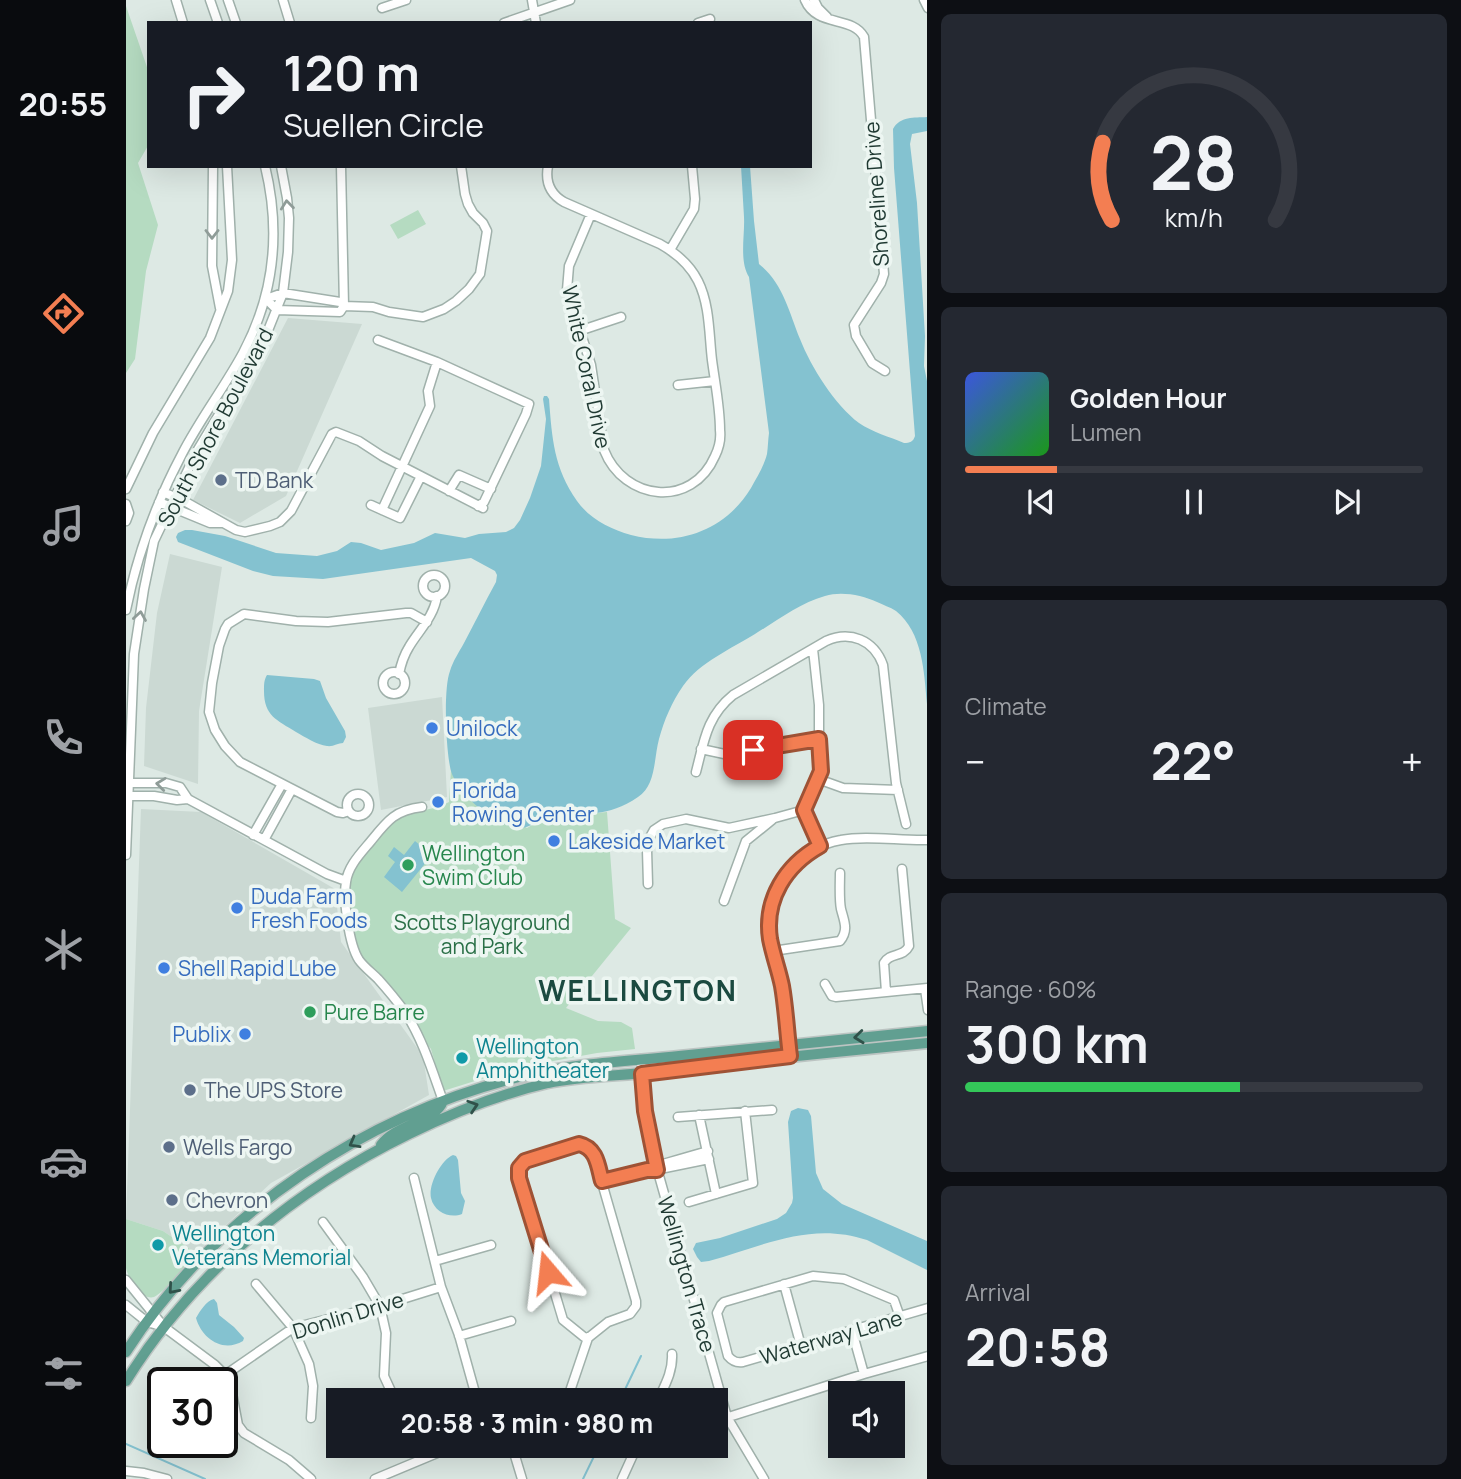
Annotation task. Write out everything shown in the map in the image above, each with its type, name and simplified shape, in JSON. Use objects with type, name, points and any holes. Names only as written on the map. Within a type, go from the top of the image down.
[{"type":"main road","points":[[126,1352],[146,1322],[191,1269],[278,1190],[361,1139],[443,1101],[502,1081],[590,1063],[927,1031]]},
{"type":"main road","points":[[126,1381],[164,1327],[206,1278],[267,1222],[318,1185],[379,1149],[462,1109],[547,1084],[602,1075],[642,1074],[927,1043]]},
{"type":"main road","points":[[379,1149],[386,1138],[433,1114],[443,1101]]},
{"type":"street","points":[[176,0],[182,21]]},
{"type":"street","points":[[210,0],[217,21]]},
{"type":"street","points":[[228,0],[235,21]]},
{"type":"street","points":[[283,0],[289,21]]},
{"type":"street","points":[[382,8],[406,0]]},
{"type":"street","points":[[532,0],[536,21]]},
{"type":"street","points":[[510,21],[570,0]]},
{"type":"street","name":"Shoreline Drive","points":[[806,0],[814,13],[855,28],[864,37],[884,274],[881,284],[854,325],[856,336],[872,363],[885,371]]},
{"type":"street","name":"Shoreline Drive","points":[[814,0],[829,19]]},
{"type":"street","points":[[924,0],[927,8]]},
{"type":"street","points":[[535,12],[541,21]]},
{"type":"street","points":[[704,21],[710,19]]},
{"type":"street","points":[[213,168],[212,266],[220,308]]},
{"type":"street","points":[[126,489],[147,443],[210,338],[228,291],[232,260],[227,168]]},
{"type":"street","name":"South Shore Boulevard","points":[[126,610],[137,562],[163,492],[183,451],[242,356],[266,299],[273,255],[274,222],[265,168]]},
{"type":"street","name":"South Shore Boulevard","points":[[126,855],[127,782],[136,641],[144,589],[155,541],[175,497],[197,451],[256,356],[283,293],[289,218],[281,168]]},
{"type":"street","points":[[341,168],[344,306],[340,312],[276,310],[266,299],[283,293],[340,302],[344,306],[373,307],[423,317],[456,301],[480,274],[487,231],[468,204],[461,168]]},
{"type":"street","name":"White Coral Drive","points":[[548,168],[547,180],[560,200],[591,214],[670,250],[687,264],[699,282],[703,293],[720,430],[718,449],[710,466],[697,480],[681,489],[662,492],[641,489],[621,477],[607,458],[601,440],[593,373],[569,300],[567,276],[572,257],[591,214]]},
{"type":"street","points":[[670,250],[694,209],[692,168]]},
{"type":"street","points":[[579,331],[621,317]]},
{"type":"street","points":[[163,492],[236,530],[256,531],[280,522],[292,511],[332,434],[337,432],[359,441],[382,456],[481,507],[529,404],[437,362],[378,340]]},
{"type":"street","points":[[382,510],[430,406],[428,391],[437,362]]},
{"type":"street","points":[[678,385],[715,381]]},
{"type":"street","points":[[449,491],[459,475],[491,489]]},
{"type":"street","points":[[372,505],[400,518],[421,476]]},
{"type":"street","points":[[159,502],[210,523],[221,523]]},
{"type":"street","points":[[126,504],[129,513],[126,521]]},
{"type":"street","points":[[399,674],[410,645],[427,622],[437,596]]},
{"type":"street","points":[[349,811],[337,812],[240,762],[225,746],[215,730],[209,712],[219,646],[228,624],[244,614],[328,622],[411,613],[427,622]]},
{"type":"street","points":[[696,772],[710,721],[726,701],[835,637],[849,636],[867,642],[880,656],[884,670],[898,790],[906,824]]},
{"type":"street","points":[[813,649],[822,766],[804,810],[820,846]]},
{"type":"street","points":[[701,749],[729,755],[819,739]]},
{"type":"street","points":[[818,779],[838,788],[898,790]]},
{"type":"street","points":[[127,782],[166,783],[180,787],[188,799],[327,874],[346,881]]},
{"type":"street","points":[[253,835],[282,784]]},
{"type":"street","points":[[264,840],[292,789]]},
{"type":"street","points":[[127,797],[188,799]]},
{"type":"street","points":[[272,801],[283,806]]},
{"type":"street","points":[[422,807],[409,808],[395,814],[353,864],[346,881],[346,911],[352,944],[360,961],[405,1012],[427,1054],[443,1101]]},
{"type":"street","points":[[648,884],[649,839],[654,830],[663,824],[686,819],[729,828],[804,810]]},
{"type":"street","points":[[724,901],[746,841],[775,818]]},
{"type":"street","points":[[790,1056],[782,986],[769,929],[771,906],[779,885],[801,858],[820,846],[841,839],[927,840]]},
{"type":"street","points":[[886,992],[884,963],[890,956],[904,953],[909,946],[902,869]]},
{"type":"street","points":[[773,951],[840,942],[846,930],[840,907],[839,873]]},
{"type":"street","points":[[825,984],[832,996],[836,997],[926,988],[927,1010]]},
{"type":"street","name":"Wellington Trace","points":[[641,1059],[645,1111],[657,1168],[719,1388]]},
{"type":"street","points":[[678,1117],[772,1110]]},
{"type":"street","points":[[689,1202],[753,1183],[745,1111]]},
{"type":"street","points":[[699,1115],[716,1194]]},
{"type":"street","points":[[571,1388],[588,1338],[608,1322],[630,1314],[636,1306],[592,1150],[579,1144],[529,1158],[522,1164],[519,1173],[563,1320],[588,1338]]},
{"type":"street","points":[[602,1181],[709,1155]]},
{"type":"street","points":[[414,1178],[441,1287],[474,1388]]},
{"type":"street","points":[[323,1222],[363,1277],[380,1306],[386,1333],[384,1376],[390,1388]]},
{"type":"street","points":[[435,1262],[491,1245]]},
{"type":"street","points":[[801,1346],[784,1284],[813,1276],[845,1279],[894,1300],[900,1317]]},
{"type":"street","points":[[126,1280],[164,1327],[217,1367]]},
{"type":"street","points":[[256,1284],[293,1328],[309,1364],[313,1386],[311,1418]]},
{"type":"street","name":"Waterway Lane","points":[[784,1284],[724,1302],[718,1309],[728,1356],[735,1362],[743,1363],[927,1308]]},
{"type":"street","name":"Donlin Drive","points":[[237,1367],[293,1328],[441,1287]]},
{"type":"street","points":[[126,1305],[146,1322],[164,1327]]},
{"type":"street","points":[[459,1336],[510,1321]]},
{"type":"street","points":[[852,1331],[864,1374]]},
{"type":"street","points":[[663,1388],[672,1362],[671,1354]]},
{"type":"street","points":[[728,1417],[927,1356]]},
{"type":"street","name":"Wellington Trace","points":[[728,1419],[764,1479]]},
{"type":"street","points":[[238,1425],[244,1433],[289,1460],[311,1479]]},
{"type":"street","points":[[375,1479],[425,1458]]},
{"type":"street","points":[[516,1458],[522,1479]]},
{"type":"street","points":[[622,1479],[632,1458]]},
{"type":"street","points":[[126,1471],[167,1479]]},
{"type":"shaded area","points":[[288,318],[362,324],[286,496],[240,523],[193,500]]},
{"type":"shaded area","points":[[170,554],[222,567],[199,711],[198,784],[144,766],[146,708],[157,613]]},
{"type":"shaded area","points":[[442,697],[447,797],[381,810],[368,708]]},
{"type":"shaded area","points":[[141,809],[201,812],[335,889],[341,942],[423,1056],[429,1095],[271,1183],[196,1253],[163,1231],[126,1219]]},
{"type":"green space","points":[[126,6],[147,67],[147,147],[138,163],[158,225],[146,271],[135,359],[126,373]]},
{"type":"green space","points":[[418,210],[426,224],[398,239],[390,225]]},
{"type":"green space","name":"Scotts Playground and Park","points":[[451,770],[462,790],[527,828],[544,818],[607,812],[615,919],[631,928],[566,1008],[598,1021],[621,1022],[632,1028],[635,1049],[520,1067],[443,1091],[431,1049],[352,950],[346,882],[372,845],[395,819],[449,802]]},
{"type":"green space","points":[[126,1219],[163,1231],[196,1253],[170,1284],[154,1297],[140,1292],[127,1272]]},
{"type":"water","points":[[927,117],[927,131],[912,134],[910,144],[917,203],[925,336],[924,366],[927,381],[927,704],[917,642],[905,620],[894,610],[865,597],[851,594],[825,596],[789,612],[716,657],[690,677],[669,711],[659,739],[651,779],[638,797],[606,811],[548,818],[518,828],[488,815],[469,798],[451,771],[448,750],[446,706],[450,671],[496,582],[495,571],[471,558],[323,579],[273,576],[178,542],[178,533],[192,530],[225,536],[276,553],[317,556],[337,551],[351,542],[381,550],[414,543],[435,533],[465,538],[506,532],[514,528],[520,520],[541,466],[546,419],[544,396],[549,399],[553,440],[563,477],[577,501],[594,518],[623,533],[666,539],[683,537],[714,525],[740,503],[751,488],[766,458],[769,433],[749,277],[743,256],[741,168],[750,168],[759,264],[780,289],[817,373],[841,406],[859,423],[904,443],[911,442],[915,436],[893,129],[899,122]]},
{"type":"water","points":[[267,675],[320,681],[326,698],[345,731],[343,743],[329,746],[319,744],[273,716],[266,706],[264,684]]},
{"type":"water","points":[[415,841],[432,855],[402,892],[384,877],[395,862],[388,856],[394,847],[404,855]]},
{"type":"water","points":[[798,1108],[808,1110],[811,1116],[816,1173],[823,1189],[842,1204],[927,1241],[927,1270],[867,1240],[826,1233],[787,1238],[709,1261],[701,1262],[697,1257],[693,1249],[696,1243],[777,1219],[786,1213],[793,1198],[788,1122],[791,1111]]},
{"type":"water","points":[[453,1155],[458,1160],[461,1193],[465,1201],[462,1214],[453,1216],[435,1207],[431,1193],[433,1180],[440,1167]]},
{"type":"water","points":[[214,1299],[219,1315],[234,1327],[244,1338],[243,1341],[221,1345],[203,1332],[196,1318],[201,1309]]},
{"type":"waterway","points":[[626,1388],[641,1356]]},
{"type":"waterway","points":[[126,1444],[205,1479]]},
{"type":"waterway","points":[[583,1479],[593,1458]]},
{"type":"place","name":"TD Bank","points":[[221,480]]},
{"type":"place","name":"Unilock","points":[[432,728]]},
{"type":"place","name":"Florida Rowing Center","points":[[438,802]]},
{"type":"place","name":"Lakeside Market","points":[[554,841]]},
{"type":"place","name":"Wellington Swim Club","points":[[408,865]]},
{"type":"place","name":"Duda Farm Fresh Foods","points":[[237,908]]},
{"type":"place","name":"Shell Rapid Lube","points":[[164,968]]},
{"type":"place","name":"Pure Barre","points":[[310,1012]]},
{"type":"place","name":"Publix","points":[[245,1034]]},
{"type":"place","name":"Wellington Amphitheater","points":[[462,1058]]},
{"type":"place","name":"The UPS Store","points":[[190,1090]]},
{"type":"place","name":"Wells Fargo","points":[[169,1147]]},
{"type":"place","name":"Chevron","points":[[172,1200]]},
{"type":"place","name":"Wellington Veterans Memorial","points":[[158,1245]]},
{"type":"district","name":"WELLINGTON","points":[[638,990]]},
{"type":"route","points":[[548,1272],[519,1178],[519,1168],[525,1161],[579,1144],[592,1150],[602,1181],[657,1170],[645,1111],[642,1074],[790,1056],[782,986],[769,929],[771,906],[779,885],[792,866],[820,846],[804,810],[821,771],[822,761],[819,739],[753,750]]}]
